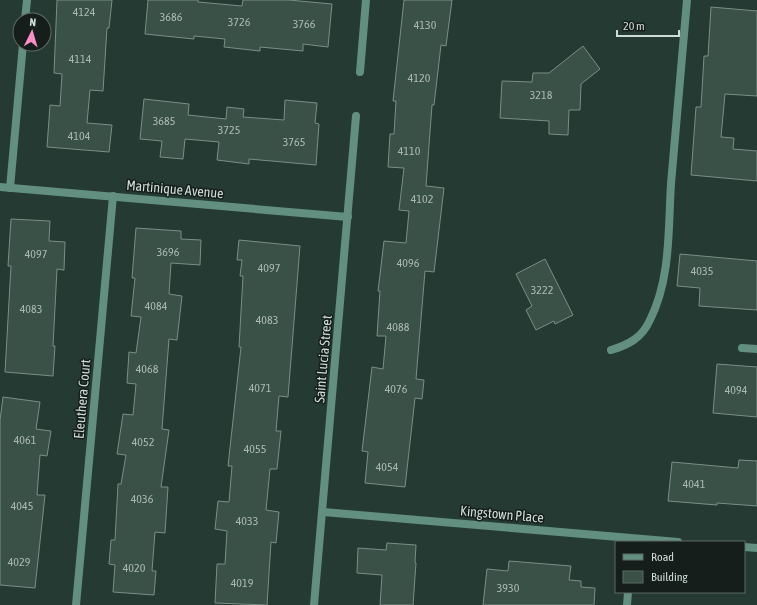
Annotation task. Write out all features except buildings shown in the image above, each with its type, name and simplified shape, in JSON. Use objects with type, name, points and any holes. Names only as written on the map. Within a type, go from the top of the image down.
[{"type":"street","points":[[26,12],[27,0]]},
{"type":"street","points":[[360,72],[366,0]]},
{"type":"street","points":[[611,350],[633,342],[640,335],[650,322],[663,287],[668,255],[671,185],[687,0]]},
{"type":"street","points":[[10,188],[22,52]]},
{"type":"street","name":"Saint Lucia Street","points":[[314,605],[356,116]]},
{"type":"street","name":"Martinique Avenue","points":[[0,187],[348,217]]},
{"type":"street","name":"Eleuthera Court","points":[[76,605],[113,196]]},
{"type":"street","points":[[742,348],[757,349]]},
{"type":"street","name":"Kingstown Place","points":[[323,512],[656,541]]},
{"type":"street","points":[[745,547],[757,548]]},
{"type":"street","points":[[627,605],[628,593]]}]
